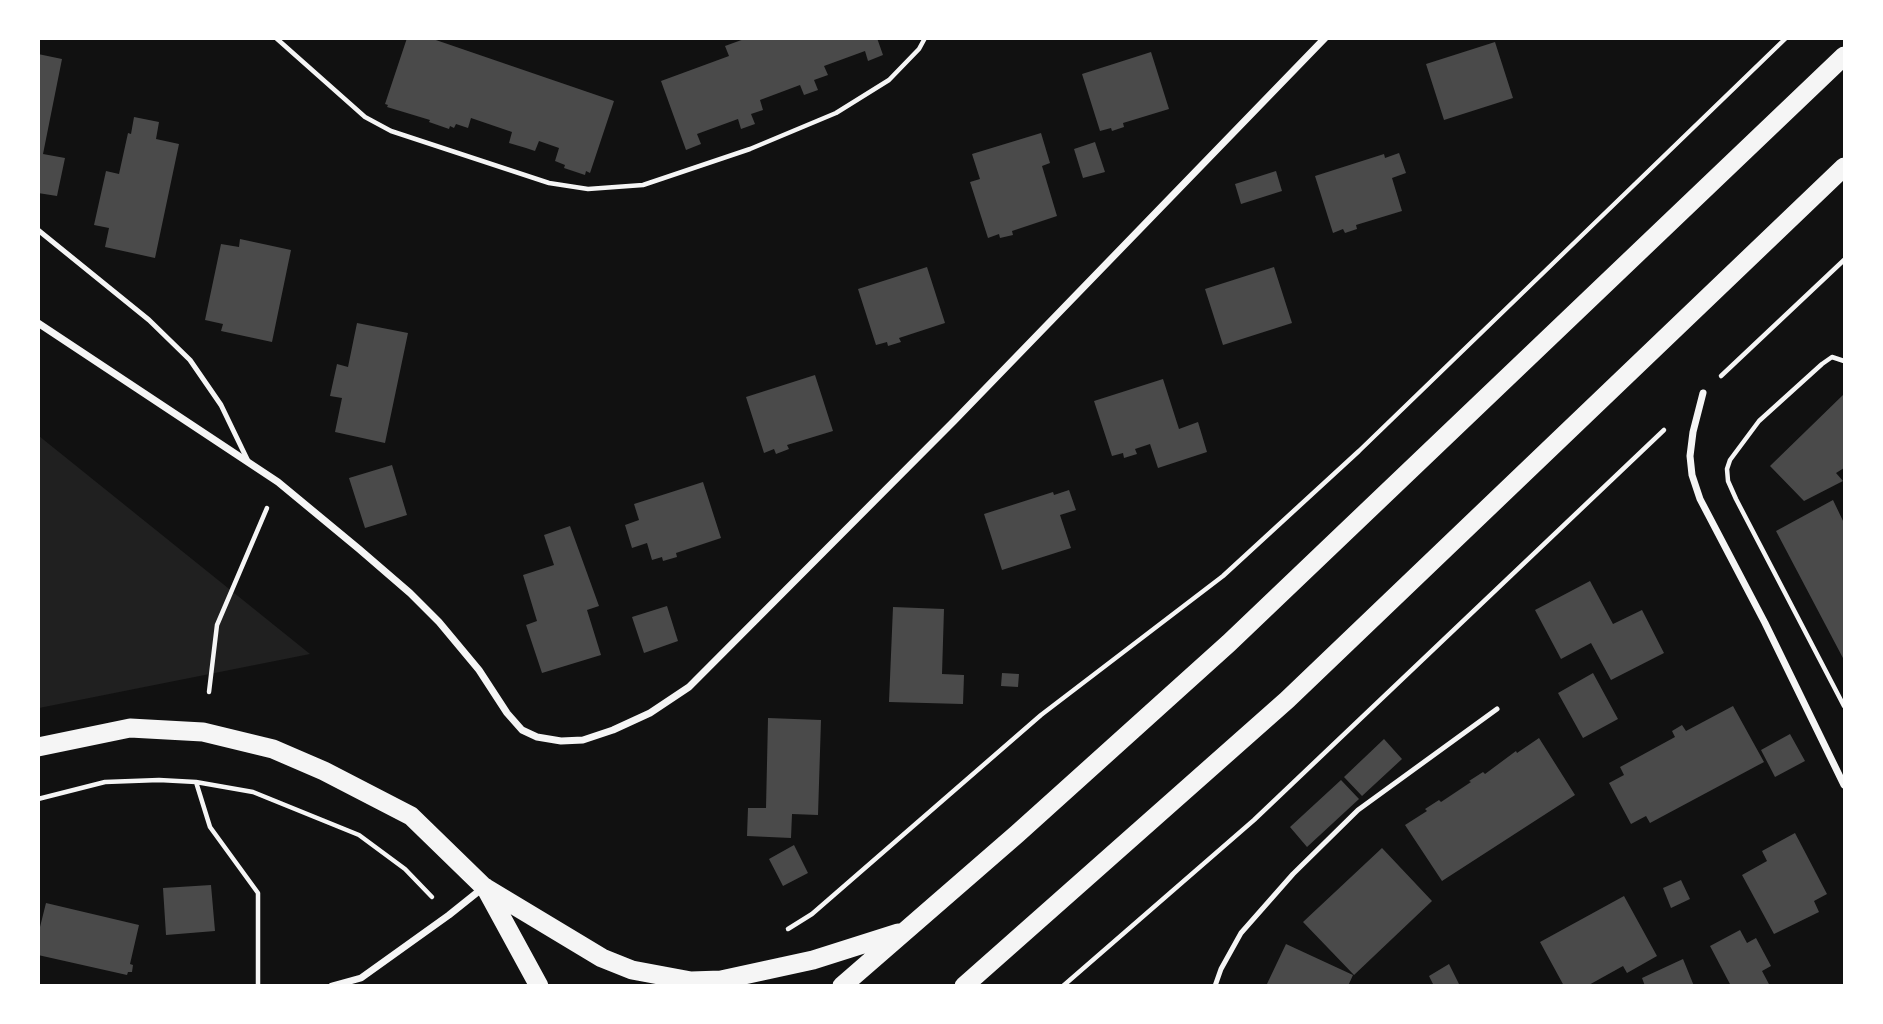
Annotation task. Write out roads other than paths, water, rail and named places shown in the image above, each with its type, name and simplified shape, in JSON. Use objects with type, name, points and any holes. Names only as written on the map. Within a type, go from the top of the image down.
[{"type":"highway","points":[[842,985],[1229,643],[1844,56]]},
{"type":"highway","points":[[964,985],[1287,700],[1844,167]]},
{"type":"highway","points":[[38,747],[130,728],[203,732],[272,749],[324,771],[411,816],[484,887],[602,958],[632,970],[691,981],[721,980],[813,960],[906,931]]},
{"type":"highway","points":[[484,887],[539,985]]},
{"type":"street","points":[[38,323],[278,482],[410,593],[439,622],[479,670],[507,713],[522,730],[537,737],[561,741],[583,740],[650,713],[689,687],[954,421],[1325,38]]},
{"type":"street","points":[[1703,393],[1690,456],[1692,475],[1700,499],[1765,623],[1844,785]]},
{"type":"street","points":[[332,985],[361,978],[484,887]]},
{"type":"lane","points":[[38,230],[149,320],[190,360],[221,405],[250,464]]},
{"type":"lane","points":[[1215,985],[1241,933],[1293,874],[1358,810],[1497,709]]}]
